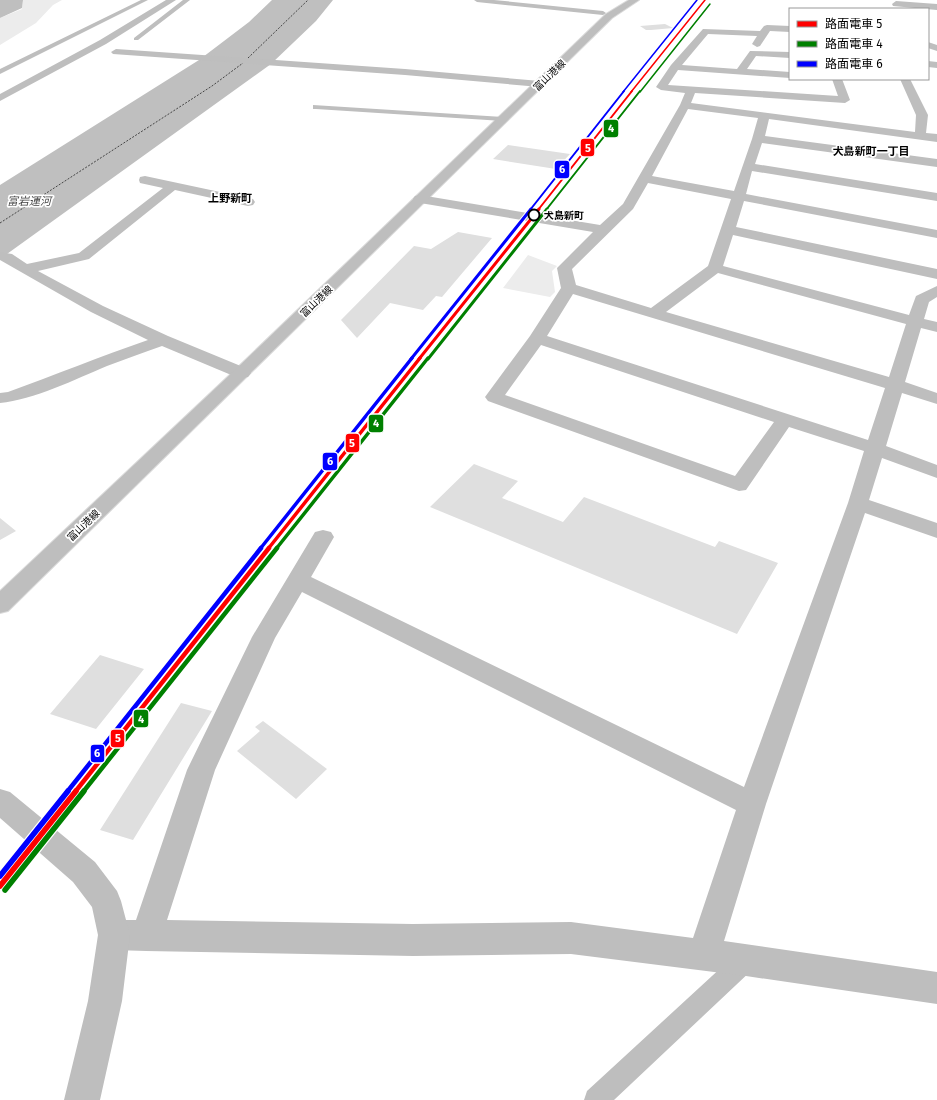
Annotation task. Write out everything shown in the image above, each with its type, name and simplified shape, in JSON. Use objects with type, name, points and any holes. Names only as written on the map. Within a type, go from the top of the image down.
[{"type":"street","points":[[0,98],[97,45],[172,0]]},
{"type":"street","name":"富山港線","points":[[0,605],[242,373],[609,16],[635,0]]},
{"type":"street","points":[[896,4],[937,7]]},
{"type":"street","points":[[740,72],[754,53],[762,34],[767,28],[789,29]]},
{"type":"street","points":[[762,34],[706,31],[661,87],[845,100],[837,80]]},
{"type":"street","points":[[116,52],[444,75],[540,84]]},
{"type":"street","points":[[754,53],[789,55]]},
{"type":"street","points":[[675,68],[789,75]]},
{"type":"street","points":[[905,80],[922,115],[920,135]]},
{"type":"street","points":[[691,90],[685,105],[628,206],[564,268],[569,288],[537,338],[494,397],[739,485],[785,420]]},
{"type":"street","points":[[685,105],[937,138]]},
{"type":"street","points":[[653,314],[715,268],[758,139],[764,115]]},
{"type":"street","points":[[758,139],[937,163]]},
{"type":"street","points":[[748,167],[937,196]]},
{"type":"street","points":[[644,178],[937,234]]},
{"type":"street","points":[[145,180],[248,202]]},
{"type":"street","points":[[24,269],[84,256],[173,186]]},
{"type":"street","points":[[420,200],[604,230]]},
{"type":"street","points":[[728,230],[937,274]]},
{"type":"street","points":[[3,256],[81,301],[162,340],[242,373]]},
{"type":"street","points":[[715,268],[937,327]]},
{"type":"street","points":[[569,288],[653,314],[895,384],[937,398]]},
{"type":"street","points":[[704,954],[752,804],[858,503],[874,448],[922,300],[937,291]]},
{"type":"street","points":[[537,338],[874,448],[937,472]]},
{"type":"street","points":[[0,398],[10,397],[73,376],[102,362],[162,340]]},
{"type":"street","points":[[858,503],[937,531]]},
{"type":"street","points":[[146,936],[201,770],[264,637],[324,537]]},
{"type":"street","points":[[297,580],[752,804]]},
{"type":"street","points":[[0,801],[84,872],[106,901],[114,935],[105,1001],[82,1100]]},
{"type":"street","points":[[114,935],[413,940],[571,938],[704,954],[937,988]]},
{"type":"lane","points":[[0,72],[145,0]]},
{"type":"lane","points":[[136,38],[186,0]]},
{"type":"lane","points":[[477,0],[603,13]]},
{"type":"lane","points":[[316,107],[503,119]]},
{"type":"lane","points":[[596,1100],[746,960]]},
{"type":"shaded area","points":[[23,0],[62,0],[53,5],[36,23],[0,45],[0,18],[22,9]]},
{"type":"shaded area","points":[[528,255],[557,266],[552,271],[555,292],[550,297],[503,288]]},
{"type":"water","points":[[0,0],[23,0],[22,8],[0,18]]},
{"type":"water","name":"富岩運河","points":[[272,0],[333,0],[316,21],[271,64],[0,259],[0,185],[199,60],[249,22]]},
{"type":"building","points":[[665,24],[673,28],[646,30],[640,26]]},
{"type":"building","points":[[508,145],[570,154],[556,169],[493,159]]},
{"type":"building","points":[[458,232],[492,238],[442,297],[436,296],[423,310],[390,303],[357,338],[341,320],[414,246],[431,249]]},
{"type":"building","points":[[474,464],[518,481],[502,498],[563,522],[584,497],[715,547],[719,541],[778,563],[737,634],[430,507]]},
{"type":"building","points":[[0,518],[16,531],[0,540]]},
{"type":"building","points":[[100,655],[144,669],[96,729],[50,714]]},
{"type":"building","points":[[181,703],[212,711],[133,840],[100,830]]},
{"type":"building","points":[[263,721],[327,769],[296,799],[237,751],[260,731],[255,727]]},
{"type":"ferry route","points":[[248,58],[308,0]]},
{"type":"ferry route","points":[[0,223],[212,86],[243,63]]},
{"type":"tram line","name":"6","points":[[0,876],[697,0]]},
{"type":"tram line","name":"5","points":[[0,886],[705,0]]},
{"type":"tram line","name":"4","points":[[5,890],[710,4]]},
{"type":"place","name":"犬島新町","points":[[534,215]]},
{"type":"district","name":"犬島新町一丁目","points":[[871,151]]},
{"type":"district","name":"上野新町","points":[[230,198]]}]
